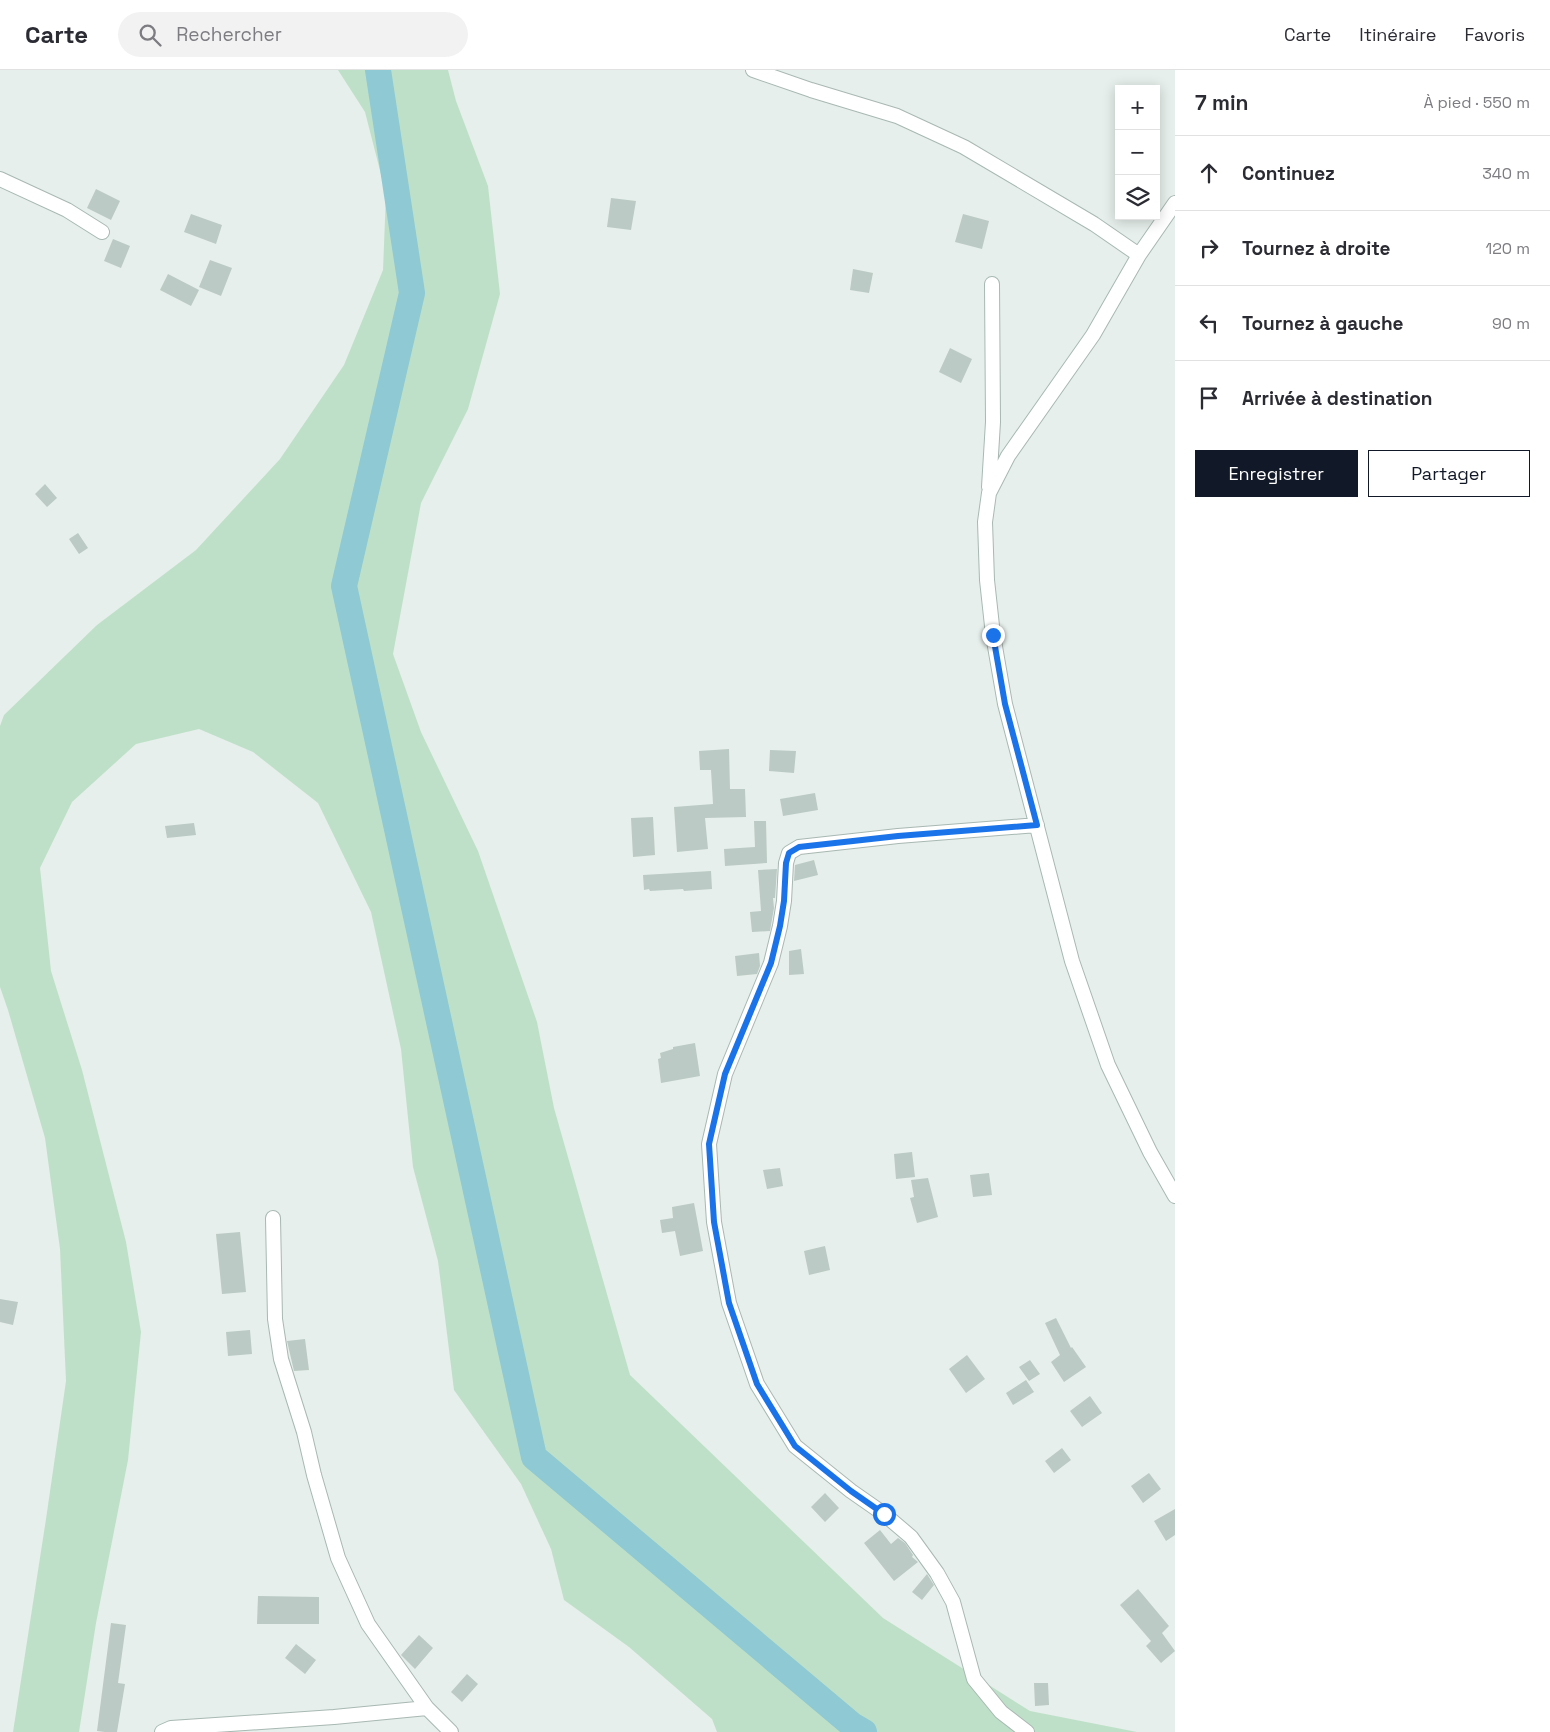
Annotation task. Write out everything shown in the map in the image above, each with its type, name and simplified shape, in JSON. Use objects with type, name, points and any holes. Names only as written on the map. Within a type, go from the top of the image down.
[{"type":"street","points":[[753,70],[897,116],[964,147],[1094,224],[1139,255]]},
{"type":"street","points":[[0,179],[67,210],[102,232]]},
{"type":"street","points":[[988,493],[1008,456],[1093,335],[1139,255],[1175,202]]},
{"type":"street","points":[[992,284],[993,422],[984,522],[987,580],[993,635],[1005,704],[1072,961],[1108,1066],[1150,1152],[1175,1196]]},
{"type":"street","points":[[1027,1732],[1001,1712],[974,1680],[953,1602],[937,1573],[911,1537],[795,1446],[757,1384],[729,1303],[714,1222],[709,1144],[725,1074],[771,963],[780,926],[784,901],[786,863],[789,853],[799,847],[898,836],[1037,825]]},
{"type":"street","points":[[273,1218],[275,1319],[281,1359],[304,1432],[314,1475],[338,1558],[368,1624],[427,1708],[451,1732]]},
{"type":"street","points":[[162,1732],[171,1728],[334,1717],[427,1708]]},
{"type":"green space","points":[[338,70],[448,70],[456,101],[488,186],[500,294],[468,409],[421,503],[393,654],[421,732],[478,851],[537,1022],[554,1108],[630,1375],[883,1618],[1030,1711],[1137,1732],[717,1732],[712,1719],[629,1647],[564,1600],[551,1549],[521,1484],[454,1390],[438,1261],[413,1167],[401,1049],[371,912],[318,803],[253,752],[199,729],[136,744],[72,802],[40,868],[51,971],[82,1070],[126,1242],[141,1332],[128,1460],[96,1623],[79,1732],[13,1732],[66,1381],[60,1249],[45,1138],[0,987],[0,726],[4,715],[97,625],[196,550],[280,459],[344,365],[383,270],[386,194],[365,112]]},
{"type":"building","points":[[96,189],[120,201],[111,220],[87,208]]},
{"type":"building","points":[[611,198],[636,201],[631,230],[607,227]]},
{"type":"building","points":[[191,214],[222,225],[216,244],[184,232]]},
{"type":"building","points":[[963,214],[989,221],[982,249],[955,242]]},
{"type":"building","points":[[113,239],[130,246],[121,268],[104,261]]},
{"type":"building","points":[[210,260],[232,268],[221,296],[199,287]]},
{"type":"building","points":[[853,269],[873,273],[869,293],[850,290]]},
{"type":"building","points":[[168,274],[199,290],[191,306],[160,290]]},
{"type":"building","points":[[950,348],[972,359],[961,383],[939,372]]},
{"type":"building","points":[[45,484],[57,498],[47,507],[35,494]]},
{"type":"building","points":[[78,533],[88,548],[79,554],[69,539]]},
{"type":"building","points":[[729,749],[730,789],[745,789],[746,817],[705,818],[708,849],[677,852],[674,807],[713,804],[711,770],[700,770],[699,751]]},
{"type":"building","points":[[770,750],[796,751],[794,773],[769,771]]},
{"type":"building","points":[[815,793],[818,810],[783,816],[780,799]]},
{"type":"building","points":[[653,817],[655,855],[633,857],[631,818]]},
{"type":"building","points":[[754,821],[766,821],[767,863],[725,866],[724,849],[755,847]]},
{"type":"building","points":[[194,823],[196,835],[167,838],[165,826]]},
{"type":"building","points":[[814,860],[818,875],[794,881],[795,865]]},
{"type":"building","points":[[777,869],[770,931],[752,932],[750,912],[761,911],[758,870]]},
{"type":"building","points":[[711,871],[712,889],[684,891],[683,889],[644,890],[643,875]]},
{"type":"building","points":[[801,949],[804,974],[789,975],[789,951]]},
{"type":"building","points":[[759,953],[760,966],[757,974],[737,976],[735,956]]},
{"type":"building","points":[[695,1043],[700,1076],[661,1083],[658,1059],[661,1058],[660,1053],[673,1049],[673,1047]]},
{"type":"building","points":[[912,1152],[915,1177],[896,1179],[894,1154]]},
{"type":"building","points":[[780,1168],[783,1186],[767,1189],[763,1170]]},
{"type":"building","points":[[989,1173],[992,1195],[973,1197],[970,1175]]},
{"type":"building","points":[[928,1178],[938,1217],[917,1223],[910,1198],[914,1197],[911,1180]]},
{"type":"building","points":[[694,1203],[703,1251],[680,1256],[675,1231],[662,1233],[660,1220],[673,1218],[672,1207]]},
{"type":"building","points":[[240,1232],[246,1292],[222,1294],[216,1234]]},
{"type":"building","points":[[825,1246],[830,1270],[809,1275],[804,1251]]},
{"type":"building","points":[[0,1299],[18,1302],[13,1325],[0,1322]]},
{"type":"building","points":[[1056,1318],[1071,1348],[1086,1367],[1064,1382],[1051,1362],[1060,1355],[1045,1323]]},
{"type":"building","points":[[250,1330],[252,1354],[228,1356],[226,1332]]},
{"type":"building","points":[[305,1339],[309,1370],[294,1371],[287,1341]]},
{"type":"building","points":[[967,1355],[985,1379],[966,1393],[949,1369]]},
{"type":"building","points":[[1030,1360],[1040,1374],[1029,1381],[1019,1367]]},
{"type":"building","points":[[1026,1380],[1034,1392],[1013,1405],[1006,1393]]},
{"type":"building","points":[[1090,1396],[1102,1413],[1082,1427],[1070,1411]]},
{"type":"building","points":[[1062,1448],[1071,1460],[1054,1473],[1045,1461]]},
{"type":"building","points":[[1149,1473],[1161,1489],[1143,1503],[1131,1486]]},
{"type":"building","points":[[825,1493],[839,1508],[825,1522],[811,1507]]},
{"type":"building","points":[[1175,1509],[1175,1535],[1166,1541],[1154,1521]]},
{"type":"building","points":[[880,1530],[891,1544],[898,1538],[905,1543],[913,1555],[912,1557],[918,1562],[894,1581],[864,1543]]},
{"type":"building","points":[[927,1574],[934,1585],[922,1600],[912,1592]]},
{"type":"building","points":[[1138,1589],[1169,1626],[1162,1633],[1175,1651],[1161,1663],[1146,1646],[1151,1641],[1120,1605]]},
{"type":"building","points":[[258,1596],[319,1597],[319,1624],[257,1624]]},
{"type":"building","points":[[111,1623],[126,1625],[118,1683],[125,1684],[117,1732],[105,1732],[97,1731]]},
{"type":"building","points":[[419,1635],[433,1648],[415,1669],[401,1655]]},
{"type":"building","points":[[296,1644],[316,1660],[305,1674],[285,1658]]},
{"type":"building","points":[[467,1674],[478,1684],[462,1702],[451,1692]]},
{"type":"building","points":[[1034,1683],[1048,1683],[1049,1705],[1035,1706]]},
{"type":"waterway","points":[[378,70],[412,293],[344,586],[534,1457],[852,1725],[864,1732]]},
{"type":"route","points":[[884,1514],[851,1491],[795,1446],[757,1384],[729,1303],[714,1222],[709,1144],[725,1074],[771,963],[780,926],[784,901],[786,863],[789,853],[799,847],[898,836],[1037,825],[1005,704],[993,635]]}]
